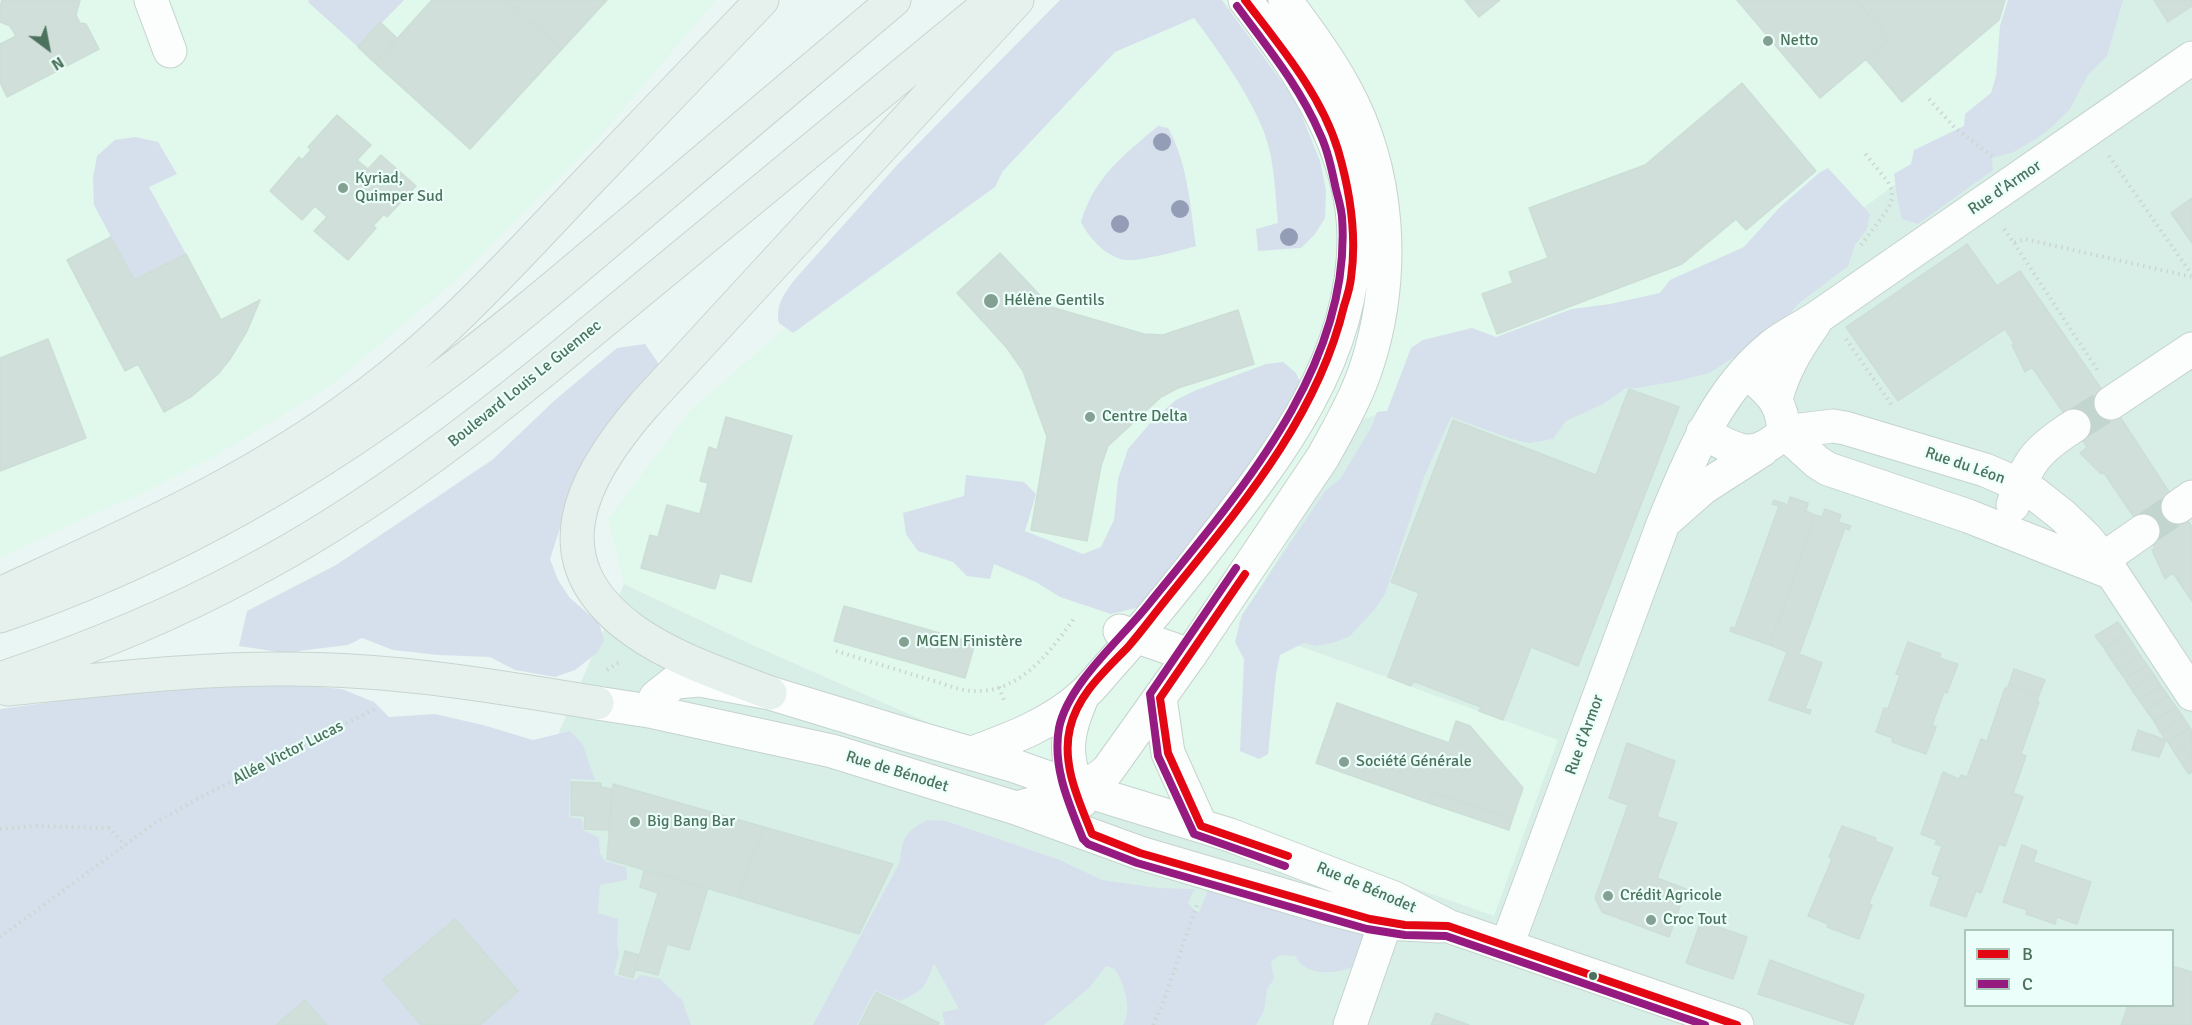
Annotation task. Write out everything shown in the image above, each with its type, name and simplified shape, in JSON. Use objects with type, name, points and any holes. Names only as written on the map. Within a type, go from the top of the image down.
[{"type":"main road","points":[[0,594],[214,492],[313,433],[358,402],[405,365],[454,320],[523,251],[762,0]]},
{"type":"main road","points":[[0,616],[96,580],[152,555],[274,489],[359,436],[426,389],[526,310],[894,0]]},
{"type":"main road","name":"Boulevard Louis Le Guennec","points":[[0,679],[114,638],[247,575],[298,546],[410,474],[530,382],[993,0]]},
{"type":"main road","points":[[770,693],[705,667],[661,646],[634,631],[609,611],[593,590],[579,550],[577,525],[587,491],[600,462],[623,429],[1017,0]]},
{"type":"main road","points":[[0,690],[183,672],[290,669],[415,676],[484,684],[597,703]]},
{"type":"street","points":[[151,0],[170,51]]},
{"type":"street","points":[[1092,834],[1069,766],[1068,744],[1075,714],[1083,695],[1128,634],[1249,492],[1280,448],[1317,389],[1341,327],[1341,267],[1354,240],[1349,188],[1337,147],[1308,89],[1272,35],[1245,0]]},
{"type":"street","points":[[1016,808],[1047,801],[1099,779],[1108,770],[1288,512],[1342,423],[1364,373],[1376,335],[1385,271],[1385,233],[1381,198],[1363,129],[1350,98],[1331,66],[1285,0]]},
{"type":"street","name":"Rue d'Armor","points":[[1507,945],[1662,524],[1703,432],[1746,371],[1772,346],[1822,314],[2192,58]]},
{"type":"street","points":[[1341,267],[1385,271]]},
{"type":"street","name":"Rue d'Armor","points":[[1776,399],[1789,363],[1822,314]]},
{"type":"street","points":[[2114,401],[2192,349]]},
{"type":"street","points":[[1746,371],[1776,399],[1783,414],[1773,441],[1809,455],[1828,469],[2005,530],[2052,551],[2107,566],[2143,531]]},
{"type":"street","name":"Rue du Léon","points":[[1703,432],[1738,450],[1748,452],[1773,441],[1833,426],[1845,428],[1985,470],[2020,485],[2062,514],[2086,538],[2192,694]]},
{"type":"street","points":[[2005,530],[2020,485],[2033,458],[2054,439],[2074,426]]},
{"type":"street","name":"Rue d'Armor","points":[[1662,524],[1703,488],[1773,441]]},
{"type":"street","points":[[1128,634],[1190,654]]},
{"type":"street","points":[[649,711],[656,697],[675,682],[700,680],[770,693]]},
{"type":"street","name":"Rue de Bénodet","points":[[770,693],[1201,825],[1282,853],[1390,910],[1507,945],[1737,1025]]},
{"type":"street","points":[[972,753],[1041,724],[1083,695]]},
{"type":"street","points":[[1160,698],[1168,753],[1201,825]]},
{"type":"street","name":"Rue de Bénodet","points":[[597,703],[649,711],[832,752],[1016,808],[1140,853],[1327,908],[1390,910]]},
{"type":"street","points":[[1350,1025],[1390,910]]},
{"type":"path","points":[[1929,99],[1954,127],[1990,154],[2013,183]]},
{"type":"path","points":[[2091,129],[2192,276]]},
{"type":"path","points":[[1863,151],[1888,182],[1892,191],[1888,209],[1860,246],[1863,256],[1877,276]]},
{"type":"path","points":[[1985,202],[2014,243],[2114,401]]},
{"type":"path","points":[[2014,243],[2025,238],[2104,258],[2192,276]]},
{"type":"path","points":[[1822,314],[1897,412]]},
{"type":"path","points":[[836,651],[958,689],[974,691],[999,687],[1015,680],[1037,665],[1075,617]]},
{"type":"path","points":[[999,687],[1005,705]]},
{"type":"path","name":"Allée Victor Lucas","points":[[0,937],[155,823],[382,706]]},
{"type":"path","points":[[0,829],[37,826],[109,828],[125,845]]},
{"type":"path","points":[[1153,1025],[1195,911]]},
{"type":"shaded area","points":[[0,0],[716,0],[593,144],[456,280],[330,386],[217,455],[135,497],[97,512],[0,558]]},
{"type":"shaded area","points":[[309,0],[404,0],[358,47],[308,2]]},
{"type":"shaded area","points":[[1060,0],[1222,0],[1296,101],[1320,161],[1326,190],[1325,218],[1315,234],[1301,248],[1258,251],[1256,229],[1278,223],[1268,143],[1242,88],[1194,18],[1115,52],[1003,171],[995,187],[793,333],[779,323],[778,310],[796,278],[899,163]]},
{"type":"shaded area","points":[[1161,0],[2072,0],[2027,89],[1826,235],[1664,314],[1363,419],[1238,624],[1558,740],[1494,916],[1084,771],[941,728],[753,645],[624,584],[608,519],[690,411]]},
{"type":"shaded area","points":[[2008,0],[2123,0],[2107,56],[2088,75],[2070,109],[2051,128],[2014,152],[1992,158],[1993,170],[1918,224],[1902,219],[1894,174],[1911,164],[1914,150],[1964,126],[1965,114],[1991,93],[1996,76],[2000,26]]},
{"type":"shaded area","points":[[2072,0],[2192,0],[2192,1025],[0,1025],[549,755],[624,584],[753,645],[941,728],[1411,686],[1237,624],[1363,419],[1664,314]]},
{"type":"shaded area","points":[[1158,126],[1168,128],[1180,156],[1187,185],[1196,246],[1141,259],[1126,260],[1112,255],[1099,246],[1081,222],[1102,179],[1122,157]]},
{"type":"shaded area","points":[[135,137],[158,142],[177,174],[149,187],[186,254],[134,280],[94,205],[93,178],[97,156],[115,140]]},
{"type":"shaded area","points":[[1828,168],[1870,214],[1867,229],[1855,245],[1848,266],[1798,304],[1781,324],[1757,343],[1709,373],[1638,388],[1626,388],[1603,404],[1566,421],[1553,439],[1529,443],[1451,417],[1424,477],[1385,594],[1375,609],[1350,636],[1336,642],[1316,646],[1304,643],[1280,655],[1268,754],[1259,759],[1240,751],[1244,659],[1235,642],[1242,615],[1325,491],[1341,478],[1372,426],[1377,412],[1387,411],[1411,348],[1423,340],[1472,328],[1496,337],[1572,309],[1610,304],[1660,293],[1670,280],[1744,247],[1779,208],[1819,173]]},
{"type":"shaded area","points":[[645,344],[659,364],[574,485],[550,559],[558,580],[570,598],[599,623],[604,640],[597,653],[575,670],[555,677],[515,670],[490,657],[393,650],[362,638],[348,645],[298,651],[301,685],[342,689],[374,702],[389,717],[435,714],[533,740],[570,731],[583,745],[595,780],[570,779],[569,817],[582,819],[583,830],[599,838],[600,853],[605,861],[626,867],[627,880],[600,885],[598,913],[618,919],[619,953],[614,975],[635,980],[641,975],[660,979],[682,1000],[691,1025],[0,1025],[0,709],[179,685],[279,679],[278,652],[239,646],[247,611],[336,565],[492,460],[555,400],[617,348]]},
{"type":"shaded area","points":[[1283,362],[1296,373],[1303,388],[1252,467],[1140,607],[1111,614],[1060,597],[1036,582],[994,564],[990,579],[967,576],[953,562],[918,551],[906,534],[903,513],[964,496],[966,475],[1024,482],[1036,494],[1025,531],[1083,554],[1101,547],[1114,520],[1118,479],[1128,449],[1153,420],[1176,400],[1194,391],[1266,364]]},
{"type":"shaded area","points":[[927,820],[946,821],[1060,860],[1102,880],[1158,888],[1194,889],[1188,903],[1199,912],[1209,888],[1375,932],[1363,963],[1345,970],[1326,972],[1308,969],[1295,956],[1280,955],[1271,962],[1274,979],[1267,989],[1264,1011],[1256,1025],[1123,1025],[1127,1012],[1124,989],[1115,969],[1106,966],[1089,988],[1044,1025],[945,1025],[942,1012],[959,1009],[934,963],[923,987],[915,994],[900,1001],[875,990],[857,1025],[813,1025],[900,862],[906,836]]},
{"type":"building","points":[[2,0],[80,0],[76,15],[80,23],[86,24],[99,49],[7,97],[0,82],[0,44],[16,36],[10,26],[0,22]]},
{"type":"building","points":[[432,0],[505,0],[562,49],[470,149],[375,63]]},
{"type":"building","points":[[505,0],[607,0],[562,49]]},
{"type":"building","points":[[1465,0],[1500,0],[1479,17]]},
{"type":"building","points":[[1737,0],[1856,0],[1890,39],[1820,98]]},
{"type":"building","points":[[1856,0],[2005,0],[1999,20],[1902,102],[1866,59],[1890,39]]},
{"type":"building","points":[[2154,0],[2184,0],[2189,8],[2168,22]]},
{"type":"building","points":[[2184,0],[2192,0],[2192,6],[2189,8]]},
{"type":"building","points":[[380,22],[397,38],[375,63],[358,47]]},
{"type":"building","points":[[1742,83],[1816,171],[1746,230],[1736,219],[1682,264],[1497,334],[1482,294],[1513,283],[1509,272],[1548,258],[1529,208],[1645,165]]},
{"type":"building","name":"Kyriad, Quimper Sud","points":[[337,115],[371,145],[357,160],[368,169],[381,155],[416,186],[387,217],[384,214],[373,226],[376,228],[348,260],[314,231],[327,217],[315,206],[302,220],[270,191],[299,157],[302,160],[311,150],[308,147]]},
{"type":"building","points":[[2192,198],[2192,243],[2171,213]]},
{"type":"building","points":[[111,237],[134,280],[186,254],[221,320],[260,300],[247,331],[218,374],[192,396],[164,412],[138,364],[125,371],[67,260]]},
{"type":"building","points":[[1967,244],[1997,286],[2020,271],[2111,403],[2192,527],[2192,601],[2173,573],[2165,579],[2152,550],[2155,548],[2104,473],[2101,474],[2080,453],[2087,447],[2032,367],[2025,372],[2012,345],[2014,343],[2005,329],[1898,401],[1846,327]]},
{"type":"building","name":"Centre Delta","points":[[1000,253],[1051,307],[1144,334],[1163,335],[1238,310],[1254,364],[1178,388],[1161,397],[1108,446],[1101,466],[1087,541],[1031,530],[1047,437],[1023,371],[1007,348],[957,293]]},
{"type":"building","points":[[48,339],[86,438],[0,471],[0,358]]},
{"type":"building","points":[[1629,389],[1679,407],[1578,666],[1531,647],[1503,720],[1479,711],[1481,707],[1413,681],[1411,686],[1388,677],[1419,593],[1391,582],[1453,420],[1596,475]]},
{"type":"building","points":[[726,417],[792,436],[751,582],[720,573],[715,589],[641,568],[650,535],[658,537],[667,505],[700,514],[708,483],[700,481],[709,447],[717,450]]},
{"type":"building","points":[[1790,497],[1808,503],[1806,511],[1815,515],[1770,645],[1730,631],[1731,627],[1735,628],[1779,506],[1772,504],[1774,500],[1788,505]]},
{"type":"building","points":[[1825,509],[1841,515],[1838,522],[1851,526],[1849,530],[1845,528],[1799,654],[1822,663],[1805,709],[1811,710],[1810,714],[1769,700],[1787,652],[1770,645],[1815,515],[1822,517]]},
{"type":"building","name":"MGEN Finistère","points":[[844,606],[975,643],[965,678],[834,641]]},
{"type":"building","points":[[2118,622],[2126,634],[2104,648],[2095,636]]},
{"type":"building","points":[[2126,634],[2133,644],[2111,659],[2104,648]]},
{"type":"building","points":[[1908,642],[1941,654],[1939,658],[1958,664],[1947,693],[1944,692],[1932,725],[1936,727],[1926,754],[1892,742],[1893,738],[1876,732],[1884,708],[1888,709],[1900,675],[1896,674]]},
{"type":"building","points":[[2133,644],[2139,654],[2118,669],[2111,659]]},
{"type":"building","points":[[2139,654],[2147,665],[2125,679],[2118,669]]},
{"type":"building","points":[[2147,665],[2154,675],[2132,690],[2125,679]]},
{"type":"building","points":[[2014,669],[2045,680],[2039,695],[2009,684]]},
{"type":"building","points":[[2154,675],[2161,686],[2139,700],[2132,690]]},
{"type":"building","points":[[2009,684],[2039,695],[2037,701],[2039,702],[2021,754],[2026,756],[2013,793],[2023,797],[2005,846],[1999,844],[1981,893],[1976,891],[1966,917],[1930,905],[1940,877],[1932,874],[1942,846],[1935,844],[1937,840],[1921,834],[1943,772],[1959,779],[1961,775],[1967,777],[1981,739],[1987,741],[2005,688],[2007,689]]},
{"type":"building","points":[[2161,686],[2168,696],[2146,710],[2139,700]]},
{"type":"building","points":[[2168,696],[2176,707],[2154,721],[2146,710]]},
{"type":"building","points":[[1337,703],[1449,743],[1456,721],[1470,726],[1523,788],[1512,820],[1433,792],[1429,803],[1316,763]]},
{"type":"building","points":[[2176,707],[2183,717],[2160,732],[2154,721]]},
{"type":"building","points":[[2183,717],[2190,728],[2168,742],[2160,732]]},
{"type":"building","points":[[2190,728],[2192,741],[2175,753],[2168,742]]},
{"type":"building","points":[[2138,730],[2166,740],[2159,757],[2132,750]]},
{"type":"building","points":[[2192,741],[2192,757],[2182,764],[2175,753]]},
{"type":"building","points":[[1627,743],[1675,761],[1657,817],[1677,823],[1657,878],[1686,889],[1669,937],[1602,912],[1595,898],[1628,805],[1609,798]]},
{"type":"building","points":[[2192,757],[2192,772],[2189,774],[2182,764]]},
{"type":"building","points":[[571,782],[601,783],[601,787],[612,789],[609,830],[584,829],[585,816],[571,815]]},
{"type":"building","points":[[613,784],[764,827],[737,897],[607,859]]},
{"type":"building","points":[[1433,792],[1512,820],[1509,830],[1429,803]]},
{"type":"building","points":[[1842,826],[1876,838],[1875,841],[1893,848],[1869,903],[1872,905],[1859,939],[1827,927],[1828,924],[1808,916],[1832,859],[1829,857]]},
{"type":"building","points":[[764,827],[893,864],[859,934],[737,897]]},
{"type":"building","points":[[2022,845],[2037,851],[2033,862],[2091,882],[2077,924],[2057,917],[2055,924],[2026,914],[2027,910],[2003,902]]},
{"type":"building","points":[[644,870],[708,888],[689,950],[667,944],[658,975],[635,969],[658,893],[640,887]]},
{"type":"building","points":[[455,919],[518,991],[480,1025],[421,1025],[383,980]]},
{"type":"building","points":[[1701,921],[1747,937],[1733,979],[1686,963]]},
{"type":"building","points":[[625,951],[639,955],[633,978],[619,974]]},
{"type":"building","points":[[1770,960],[1864,995],[1853,1025],[1758,994]]},
{"type":"building","points":[[2174,967],[2192,972],[2192,1025],[2121,1025],[2128,1007],[2174,1007]]},
{"type":"building","points":[[876,992],[939,1023],[938,1025],[859,1025]]},
{"type":"building","points":[[305,1000],[327,1025],[276,1025]]},
{"type":"building","points":[[1436,1013],[1469,1025],[1431,1025]]},
{"type":"tunnel","points":[[2074,426],[2111,403]]},
{"type":"tunnel","points":[[2143,531],[2178,507]]},
{"type":"transit line","name":"B","points":[[1245,0],[1298,71],[1331,129],[1349,197],[1353,230],[1350,285],[1331,348],[1315,388],[1271,463],[1219,534],[1128,647],[1093,684],[1079,704],[1070,728],[1068,755],[1073,782],[1092,834],[1140,853],[1370,919],[1405,925],[1448,926],[1737,1025]]},
{"type":"transit line","name":"C","points":[[1237,6],[1293,84],[1323,140],[1342,217],[1340,273],[1329,326],[1309,377],[1282,427],[1217,520],[1148,605],[1096,663],[1064,712],[1057,743],[1060,771],[1067,799],[1083,839],[1088,844],[1137,863],[1367,929],[1405,935],[1446,936],[1705,1025]]},
{"type":"transit line","name":"C","points":[[1236,568],[1150,694],[1158,756],[1194,834],[1285,866]]},
{"type":"transit line","name":"B","points":[[1245,574],[1160,698],[1168,753],[1201,826],[1288,856]]},
{"type":"place","name":"Netto","points":[[1768,41]]},
{"type":"place","name":"Kyriad, Quimper Sud","points":[[343,188]]},
{"type":"place","name":"Hélène Gentils","points":[[991,301]]},
{"type":"place","name":"Centre Delta","points":[[1090,417]]},
{"type":"place","name":"MGEN Finistère","points":[[904,642]]},
{"type":"place","name":"Société Générale","points":[[1344,762]]},
{"type":"place","name":"Big Bang Bar","points":[[635,822]]},
{"type":"place","name":"Crédit Agricole","points":[[1608,896]]},
{"type":"place","name":"Croc Tout","points":[[1651,920]]}]
